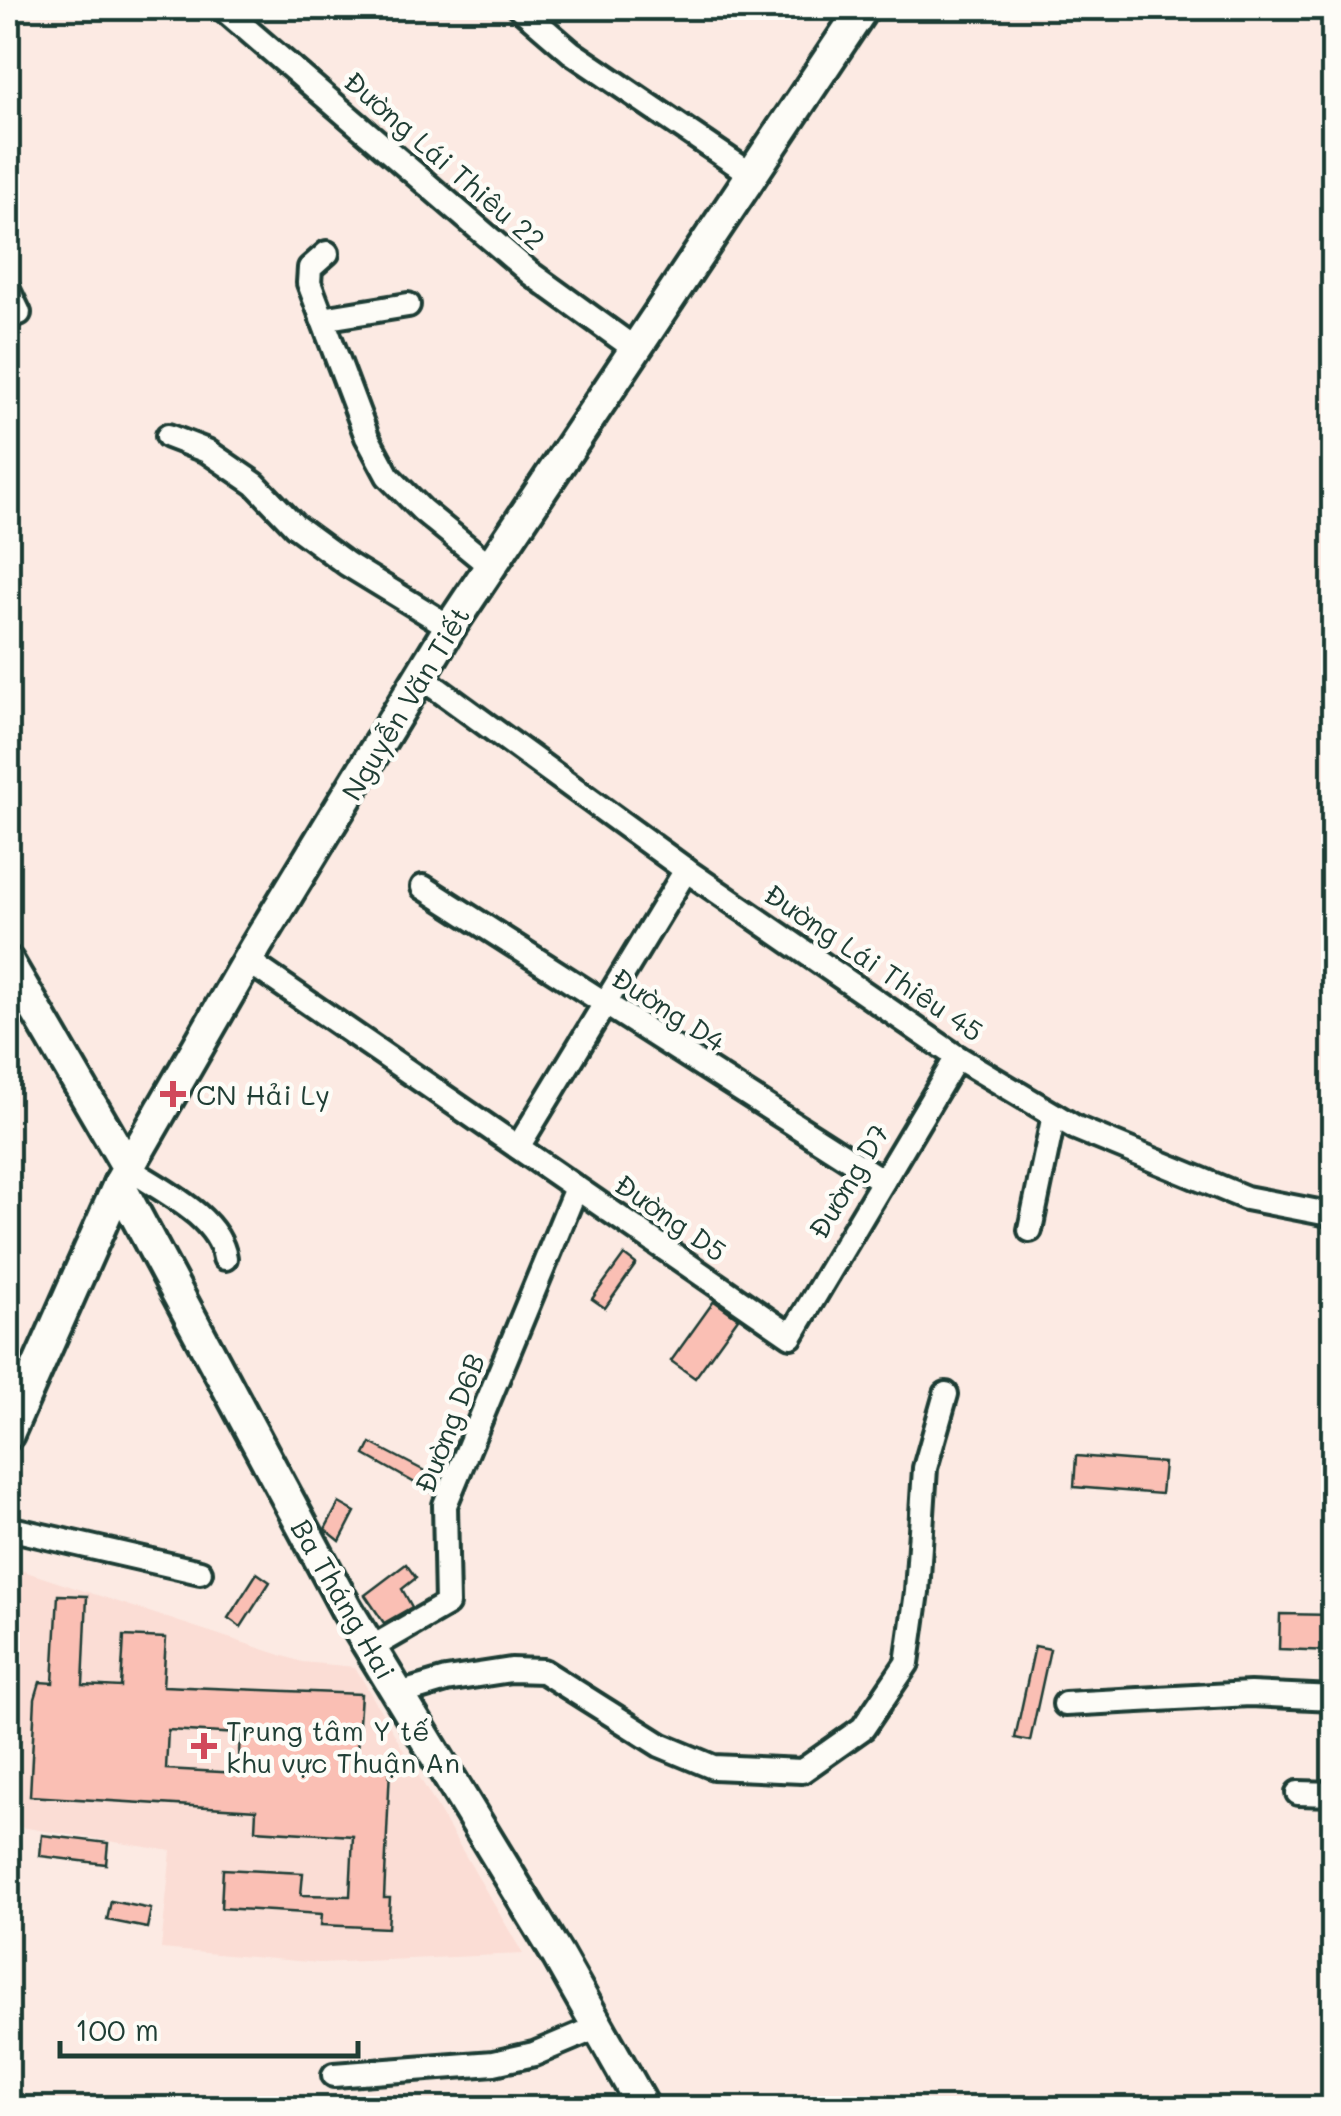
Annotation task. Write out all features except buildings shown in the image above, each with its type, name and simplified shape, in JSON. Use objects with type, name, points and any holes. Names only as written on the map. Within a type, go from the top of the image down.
[{"type":"street","name":"Đường Lái Thiêu 22","points":[[222,8],[530,273],[635,349]]},
{"type":"street","points":[[520,8],[570,52],[752,174]]},
{"type":"street","name":"Nguyễn Văn Tiết","points":[[8,1434],[124,1176],[251,963],[256,946],[450,626],[864,8]]},
{"type":"street","points":[[327,252],[308,275],[367,438],[388,476],[490,566]]},
{"type":"street","points":[[8,290],[19,313]]},
{"type":"street","points":[[322,319],[408,305]]},
{"type":"street","points":[[168,436],[207,451],[255,484],[295,526],[347,564],[450,626]]},
{"type":"street","name":"Đường Lái Thiêu 45","points":[[421,677],[686,870],[957,1057],[1054,1115],[1246,1198],[1334,1215]]},
{"type":"street","points":[[518,1148],[686,870]]},
{"type":"street","name":"Đường D4","points":[[424,887],[883,1181]]},
{"type":"street","name":"Ba Tháng Hai","points":[[8,962],[370,1648],[644,2108]]},
{"type":"street","name":"Đường D5","points":[[251,963],[790,1336]]},
{"type":"street","name":"Đường D7","points":[[790,1336],[957,1057]]},
{"type":"street","points":[[1030,1230],[1054,1115]]},
{"type":"street","points":[[124,1176],[196,1214],[221,1238],[224,1258]]},
{"type":"street","name":"Đường D6B","points":[[370,1648],[447,1604],[445,1505],[576,1188]]},
{"type":"street","points":[[399,1694],[446,1680],[512,1670],[543,1671],[660,1745],[712,1767],[802,1771],[862,1728],[906,1663],[917,1592],[925,1468],[946,1394]]},
{"type":"street","points":[[8,1528],[200,1572]]},
{"type":"street","points":[[1065,1704],[1250,1694],[1334,1698]]},
{"type":"street","points":[[1298,1792],[1334,1794]]},
{"type":"street","points":[[334,2075],[494,2063],[534,2054],[598,2027]]},
{"type":"shaded area","name":"Trung tâm Y tế khu vực Thuận An","points":[[8,1566],[302,1662],[355,1667],[523,1954],[319,1963],[161,1949],[171,1851],[8,1825]]},
{"type":"place","name":"CN Hải Ly","points":[[173,1094]]},
{"type":"place","name":"Trung tâm Y tế khu vực Thuận An","points":[[204,1746]]}]
